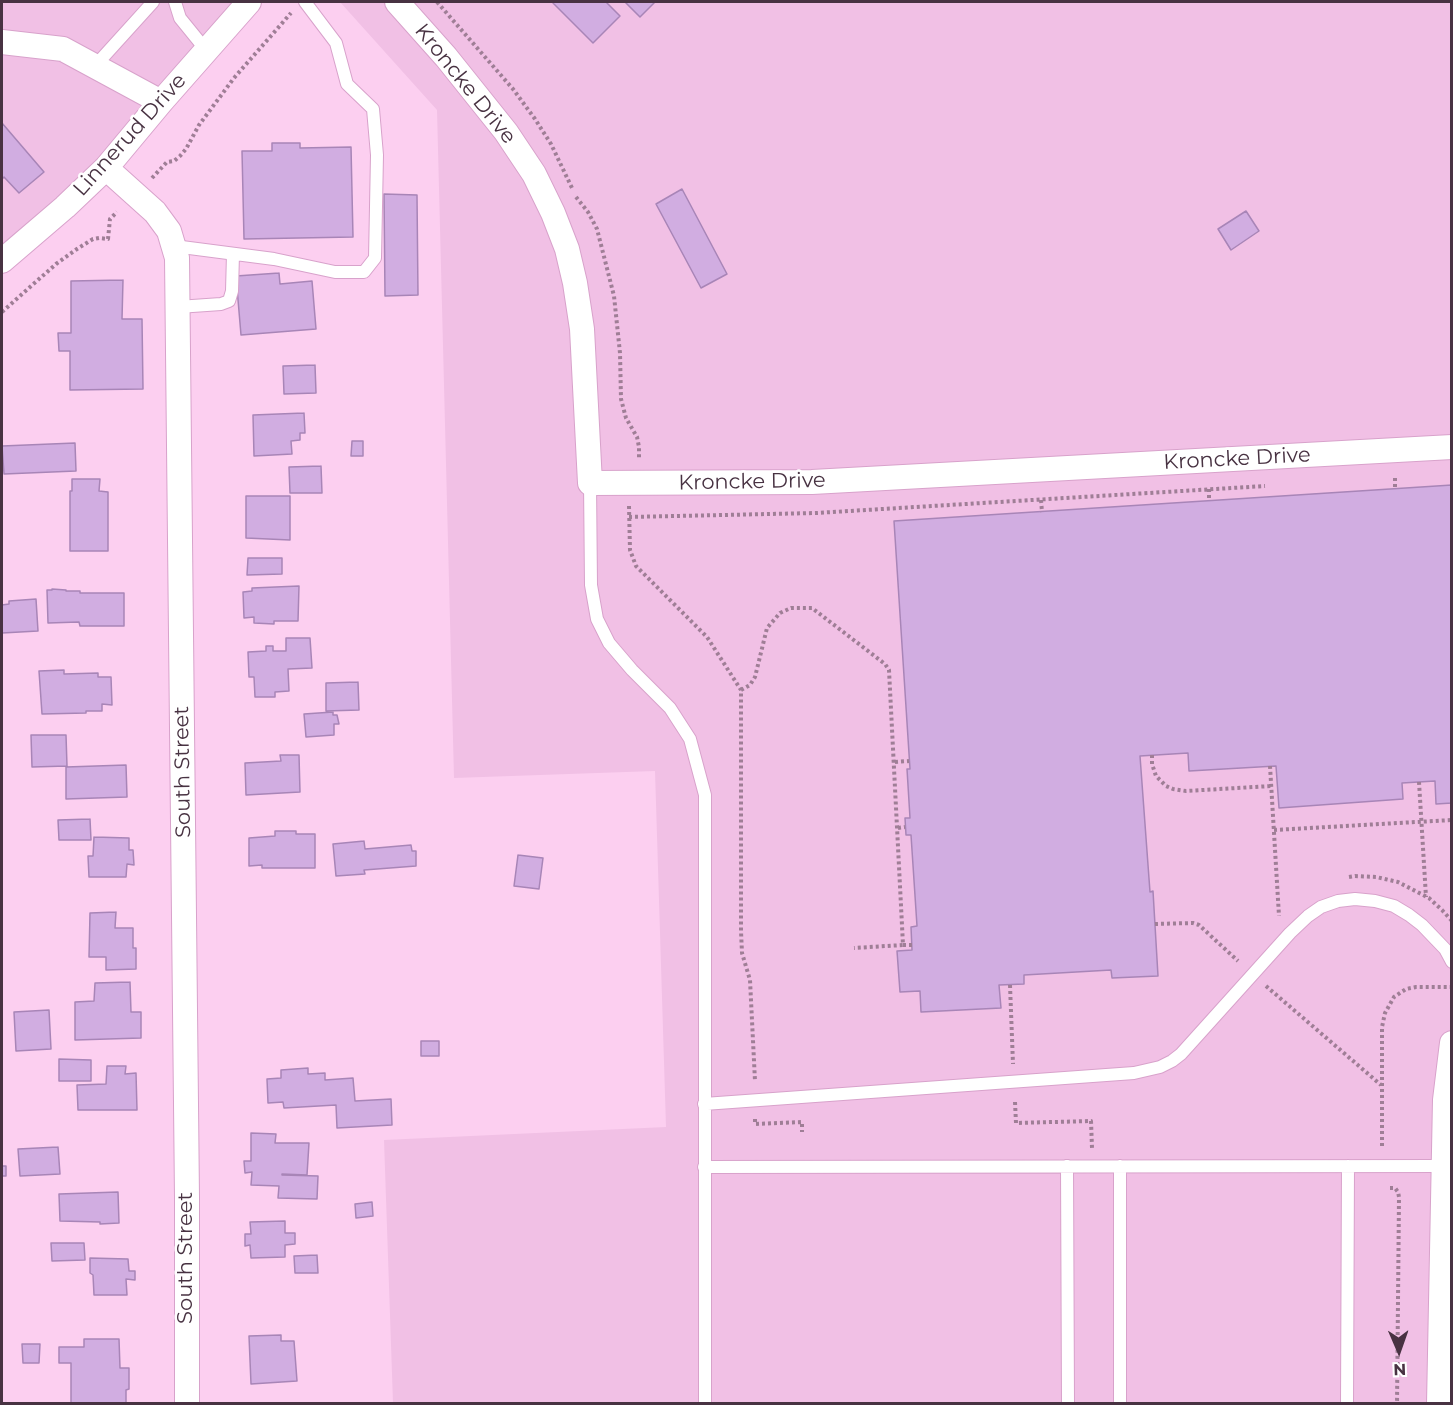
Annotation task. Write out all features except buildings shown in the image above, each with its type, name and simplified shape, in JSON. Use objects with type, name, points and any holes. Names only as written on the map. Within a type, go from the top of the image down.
[{"type":"street","name":"Linnerud Drive","points":[[2,261],[106,168],[249,2]]},
{"type":"street","name":"Kroncke Drive","points":[[397,2],[446,57],[506,132],[534,174],[553,213],[567,249],[580,317],[590,483],[812,482],[1452,447]]},
{"type":"street","points":[[2,42],[63,49],[161,102]]},
{"type":"street","name":"South Street","points":[[106,168],[155,212],[170,231],[177,258],[187,1197],[186,1404]]},
{"type":"street","points":[[1439,1404],[1445,1100],[1452,1043]]},
{"type":"lane","points":[[94,66],[153,2]]},
{"type":"lane","points":[[176,2],[180,18],[206,50]]},
{"type":"lane","points":[[174,246],[274,259],[335,272],[364,272],[375,258],[377,155],[373,109],[347,84],[336,43],[300,5]]},
{"type":"lane","points":[[178,307],[221,304],[229,301],[232,291],[233,254]]},
{"type":"lane","points":[[590,483],[591,585],[597,619],[609,643],[670,708],[690,739],[705,795],[705,1404]]},
{"type":"lane","points":[[704,1104],[1147,1071],[1160,1067],[1181,1054],[1308,916],[1321,907],[1338,901],[1355,899],[1394,906],[1434,936],[1452,962]]},
{"type":"lane","points":[[1067,1166],[1068,1404]]},
{"type":"lane","points":[[1120,1166],[1120,1404]]},
{"type":"lane","points":[[1347,1404],[1348,1166]]},
{"type":"lane","points":[[705,1167],[1444,1166]]},
{"type":"path","points":[[437,2],[513,89],[535,119],[551,144],[577,198],[597,229],[614,296],[620,353],[621,399],[626,418],[637,437],[639,447],[640,458],[629,483],[630,550],[636,566],[707,637],[741,690],[741,931],[742,953],[750,980],[755,1124],[802,1122],[802,1132]]},
{"type":"path","points":[[186,149],[199,125],[234,78],[300,5]]},
{"type":"path","points":[[2,312],[56,264],[77,249],[93,239],[108,239],[110,219]]},
{"type":"path","points":[[1395,488],[1395,478],[1406,477]]},
{"type":"path","points":[[629,517],[816,513],[1267,486]]},
{"type":"path","points":[[1209,489],[1209,501]]},
{"type":"path","points":[[1041,500],[1042,512]]},
{"type":"path","points":[[741,690],[750,685],[756,677],[766,628],[780,613],[791,608],[813,608],[890,670],[903,945]]},
{"type":"path","points":[[1152,755],[1156,776],[1166,786],[1173,789],[1186,791],[1271,786]]},
{"type":"path","points":[[895,762],[909,761]]},
{"type":"path","points":[[1270,766],[1280,923],[1285,917]]},
{"type":"path","points":[[1419,782],[1426,897]]},
{"type":"path","points":[[1274,830],[1452,820]]},
{"type":"path","points":[[898,828],[905,827]]},
{"type":"path","points":[[1347,878],[1376,877],[1398,882],[1426,897],[1449,915],[1452,921]]},
{"type":"path","points":[[1155,924],[1193,923],[1199,925],[1252,975],[1382,1085]]},
{"type":"path","points":[[854,948],[912,945]]},
{"type":"path","points":[[1397,1404],[1399,1197],[1395,1188],[1382,1188],[1383,1020],[1394,997],[1411,987],[1452,987]]},
{"type":"path","points":[[745,1079],[755,1078]]},
{"type":"shaded area","points":[[2,2],[249,2],[161,102],[2,255]]},
{"type":"shaded area","points":[[340,2],[1451,2],[1452,1043],[1439,1403],[393,1403],[384,1140],[666,1127],[655,771],[454,778],[437,110]]}]
